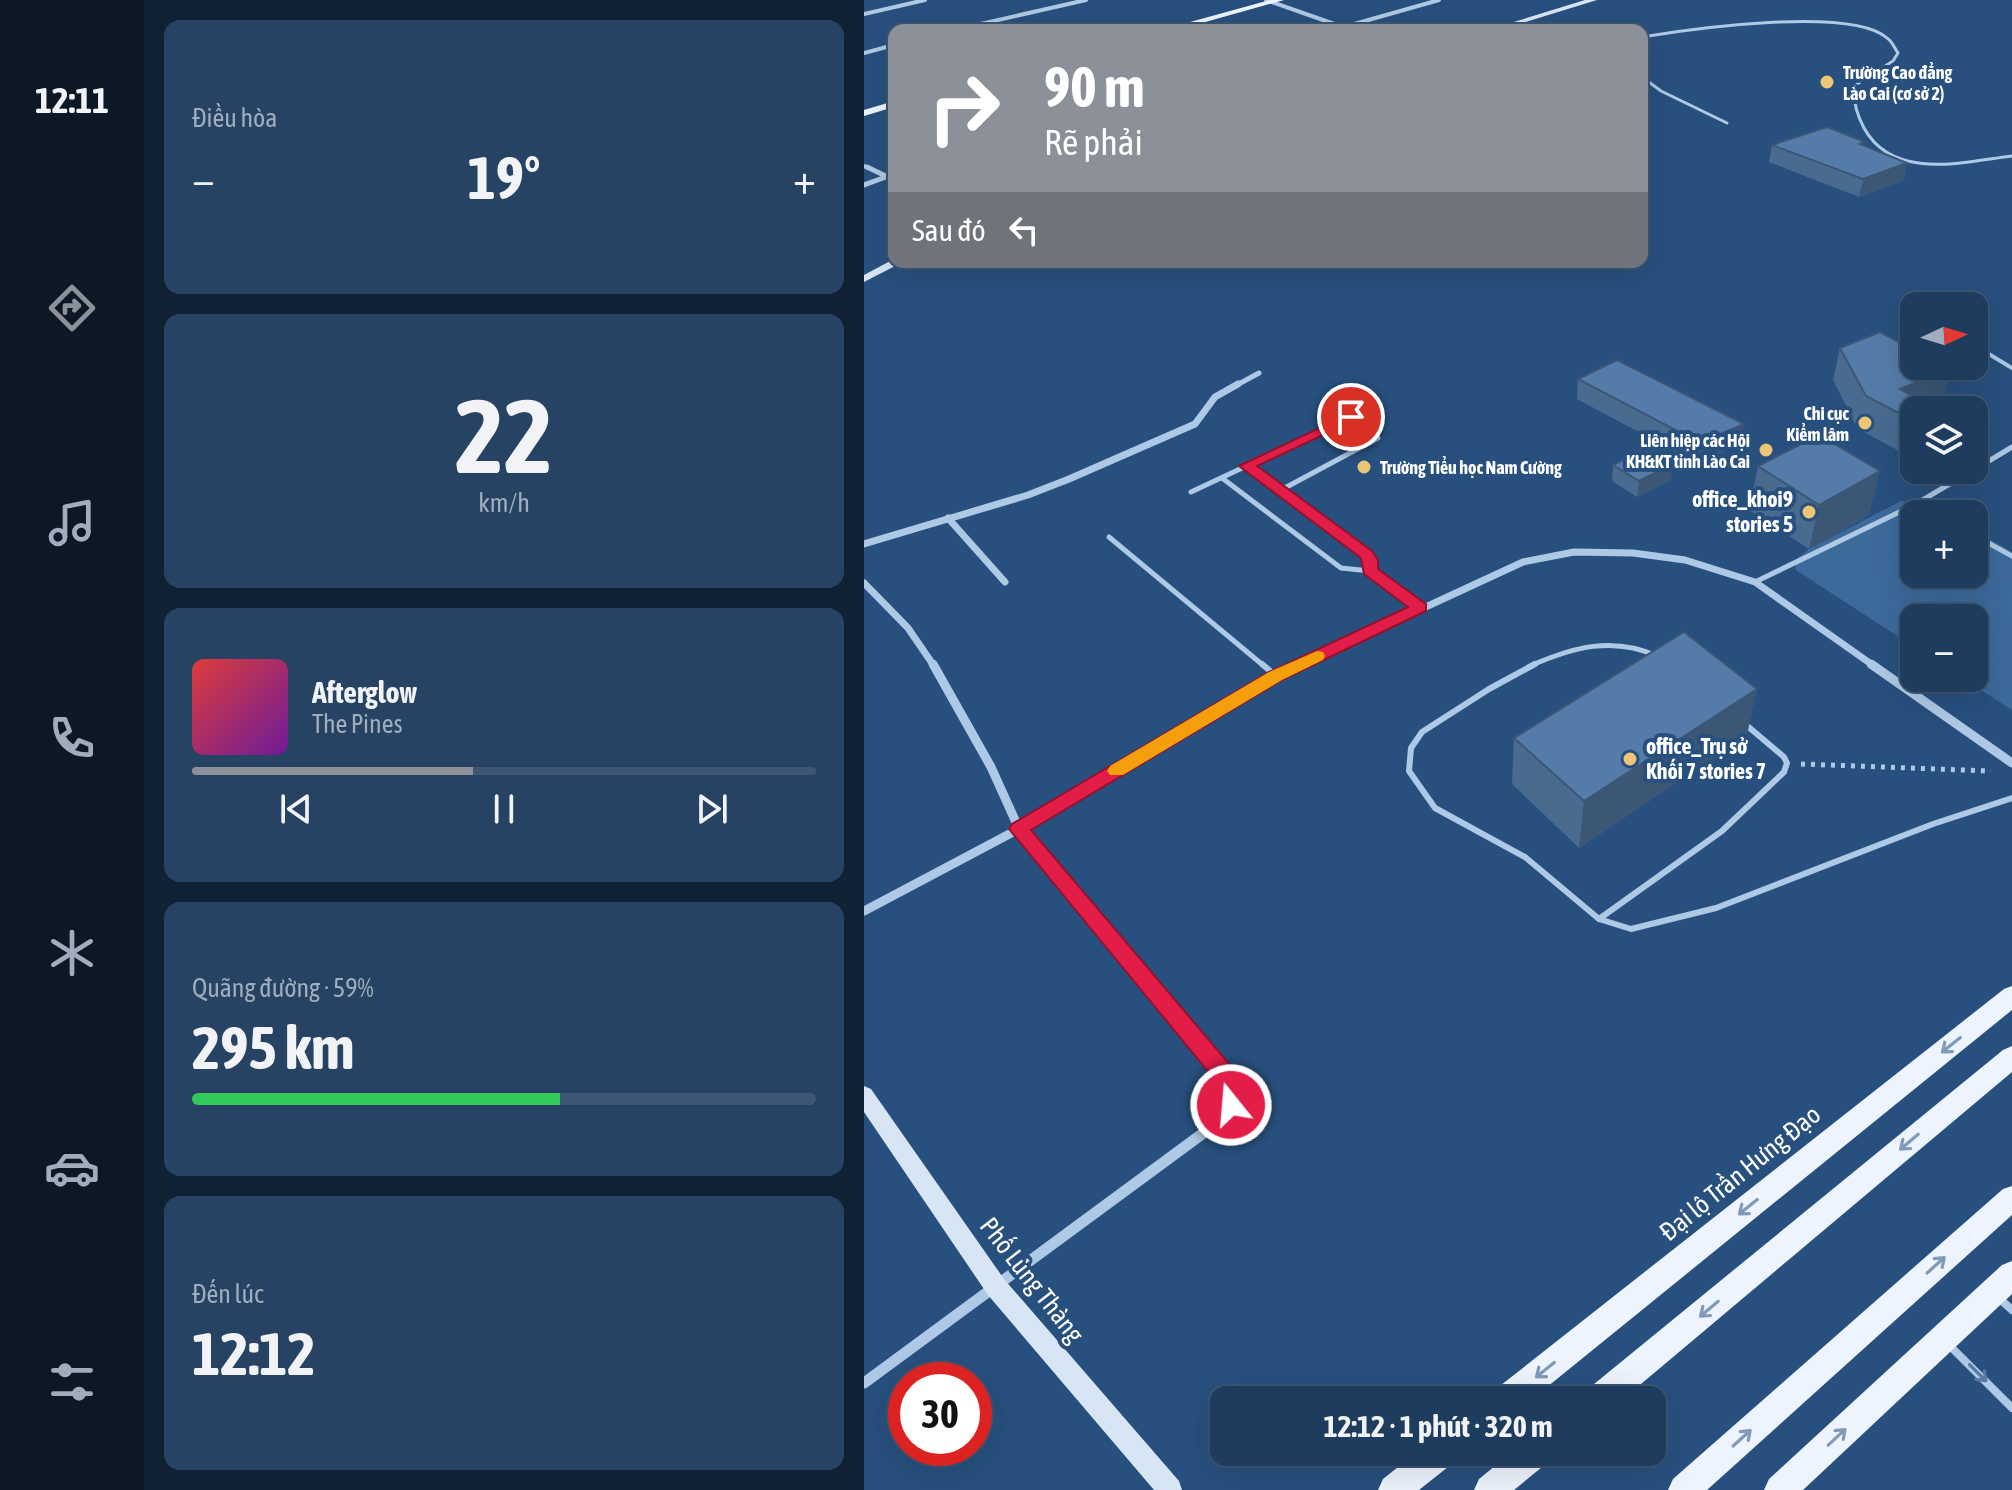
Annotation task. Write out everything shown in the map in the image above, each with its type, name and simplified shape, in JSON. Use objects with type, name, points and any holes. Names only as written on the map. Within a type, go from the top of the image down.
[{"type":"main road","points":[[1188,24],[1273,1]]},
{"type":"main road","points":[[864,113],[888,106]]},
{"type":"main road","name":"Đại lộ Trần Hưng Đạo","points":[[1524,1386],[2012,996]]},
{"type":"main road","points":[[1616,1386],[2012,1057]]},
{"type":"main road","points":[[1684,1490],[2012,1198]]},
{"type":"main road","points":[[1780,1490],[1943,1338],[2006,1292]]},
{"type":"main road","points":[[1394,1490],[1424,1466]]},
{"type":"main road","points":[[1490,1490],[1519,1466]]},
{"type":"street","points":[[864,14],[925,0]]},
{"type":"street","points":[[980,24],[1086,0]]},
{"type":"street","points":[[1354,24],[1439,0]]},
{"type":"street","points":[[1512,24],[1593,0]]},
{"type":"street","points":[[1273,1],[1335,24]]},
{"type":"street","points":[[864,53],[888,47]]},
{"type":"street","points":[[864,166],[886,178]]},
{"type":"street","points":[[864,185],[886,178]]},
{"type":"street","points":[[864,279],[888,266]]},
{"type":"street","points":[[864,544],[1028,495],[1195,424],[1215,397],[1259,373]]},
{"type":"street","points":[[948,518],[1005,582]]},
{"type":"street","points":[[864,911],[1019,829],[1276,676],[1523,562],[1574,552],[1633,553],[1685,560],[1755,582],[2012,763]]},
{"type":"street","points":[[864,583],[908,628],[930,659],[991,767],[1019,829],[1223,1073],[1232,1088],[1231,1105],[1217,1123],[864,1383]]},
{"type":"street","name":"Phố Lùng Thàng","points":[[864,1095],[996,1287],[1170,1490]]},
{"type":"lane","points":[[1648,36],[1799,20],[1843,23],[1873,30],[1892,40],[1898,53],[1893,61],[1854,86],[1853,103],[1872,146],[1897,159],[1924,163],[2012,156]]},
{"type":"lane","points":[[1648,81],[1661,91],[1727,123]]},
{"type":"lane","points":[[1988,353],[2012,368]]},
{"type":"lane","points":[[1191,492],[1351,417]]},
{"type":"lane","points":[[1281,490],[1378,438]]},
{"type":"lane","points":[[1988,462],[2012,447]]},
{"type":"lane","points":[[1246,466],[1367,555],[1370,571]]},
{"type":"lane","points":[[1222,478],[1341,568],[1370,571],[1420,607]]},
{"type":"lane","points":[[1923,500],[1950,484]]},
{"type":"lane","points":[[1755,582],[1900,512]]},
{"type":"lane","points":[[1109,537],[1276,676]]},
{"type":"lane","points":[[1988,543],[2012,556]]},
{"type":"lane","points":[[1662,659],[1638,647],[1615,643],[1565,653],[1501,681],[1436,723],[1413,743],[1409,771],[1435,808],[1525,857],[1599,919],[1631,929],[1716,908],[1933,824],[2012,798]]},
{"type":"lane","points":[[1599,919],[1722,831],[1784,772],[1787,763],[1777,750],[1742,722]]},
{"type":"lane","points":[[1943,1338],[2012,1408]]},
{"type":"path","points":[[1787,763],[1997,771]]},
{"type":"shaded area","points":[[1900,502],[1900,588],[1988,588],[1988,538],[2012,552],[2012,710],[1984,692],[1988,692],[1988,604],[1900,604],[1900,638],[1796,570],[1795,560],[1809,549]]},
{"type":"building","points":[[1827,127],[1907,163],[1863,179],[1772,145]]},
{"type":"building","points":[[1880,332],[1900,343],[1900,380],[1923,380],[1900,389],[1912,396],[1900,396],[1900,414],[1866,396],[1840,348]]},
{"type":"building","points":[[1617,360],[1744,424],[1700,443],[1578,379]]},
{"type":"building","points":[[1819,435],[1880,471],[1819,505],[1758,466]]},
{"type":"building","points":[[1647,449],[1673,464],[1639,481],[1613,465]]},
{"type":"building","points":[[1684,632],[1757,689],[1584,801],[1514,738]]},
{"type":"slow traffic","points":[[1116,771],[1276,676],[1317,656]]},
{"type":"place","name":"Trường Cao đẳng Lào Cai (cơ sở 2)","points":[[1827,82]]},
{"type":"place","name":"Chi cục Kiểm lâm","points":[[1865,423]]},
{"type":"place","name":"Liên hiệp các Hội KH&KT tỉnh Lào Cai","points":[[1766,450]]},
{"type":"place","name":"Trường Tiểu học Nam Cường","points":[[1364,467]]},
{"type":"place","name":"office_khoi9 stories 5","points":[[1809,512]]},
{"type":"place","name":"office_Trụ sở Khối 7 stories 7","points":[[1630,759]]},
{"type":"route","points":[[1231,1105],[1232,1088],[1223,1073],[1019,829],[1276,676],[1420,607],[1370,571],[1367,555],[1246,466],[1351,417]]}]
